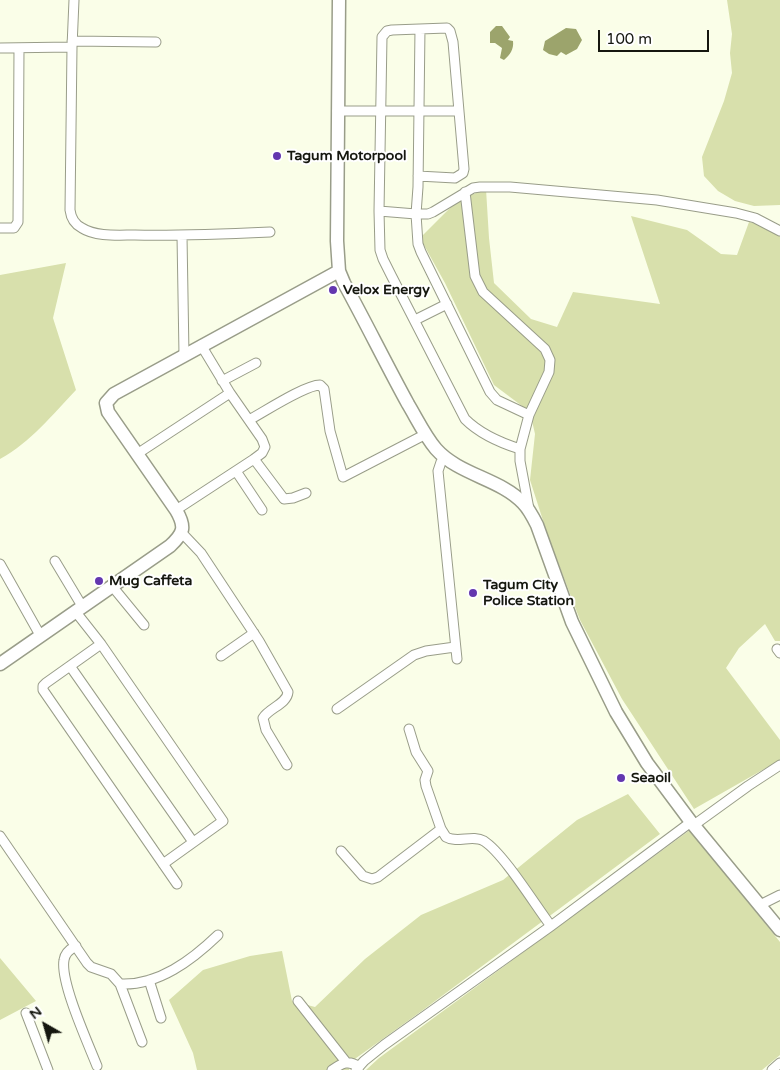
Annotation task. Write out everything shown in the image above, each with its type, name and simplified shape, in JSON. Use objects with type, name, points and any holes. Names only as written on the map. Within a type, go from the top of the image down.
[{"type":"main road","points":[[339,0],[337,241],[339,271],[344,283],[396,383],[436,448],[444,457],[456,465],[512,494],[530,512],[537,525],[572,622],[616,712],[647,763],[692,824],[780,930]]},
{"type":"main road","points":[[0,664],[170,546],[182,533],[181,518],[108,412],[106,403],[114,394],[339,271]]},
{"type":"street","points":[[74,0],[70,210],[74,223],[88,231],[107,235],[182,236],[270,232]]},
{"type":"street","points":[[418,176],[455,178],[463,172],[464,168],[453,42],[450,31],[442,27],[392,30],[383,34],[379,211],[380,250],[465,419],[473,427],[506,445],[520,449]]},
{"type":"street","points":[[420,29],[416,214],[417,236],[421,252],[493,397],[528,415]]},
{"type":"street","points":[[0,48],[156,42]]},
{"type":"street","points":[[0,228],[14,228],[18,222],[18,48]]},
{"type":"street","points":[[337,111],[459,111]]},
{"type":"street","points":[[379,211],[428,214],[465,192],[480,186],[510,187],[657,200],[736,213],[755,218],[780,231]]},
{"type":"street","points":[[465,192],[475,276],[483,292],[545,349],[550,360],[549,372],[528,415],[520,449],[520,461],[530,512]]},
{"type":"street","points":[[182,236],[184,355]]},
{"type":"street","points":[[415,320],[447,304]]},
{"type":"street","points":[[176,510],[262,453],[265,443],[222,381],[201,345]]},
{"type":"street","points":[[222,381],[256,363]]},
{"type":"street","points":[[250,420],[312,386],[320,385],[324,389],[330,431],[343,477],[426,434]]},
{"type":"street","points":[[137,454],[230,393]]},
{"type":"street","points":[[444,457],[440,462],[438,471],[457,659]]},
{"type":"street","points":[[254,459],[284,499],[306,493]]},
{"type":"street","points":[[236,471],[262,510]]},
{"type":"street","points":[[182,533],[201,553],[254,633],[288,692],[287,698],[263,718],[266,730],[287,765]]},
{"type":"street","points":[[55,561],[79,609],[101,644],[223,821],[163,864]]},
{"type":"street","points":[[0,564],[40,635]]},
{"type":"street","points":[[112,586],[144,625]]},
{"type":"street","points":[[221,656],[254,633]]},
{"type":"street","points":[[101,644],[43,686],[46,694],[177,884]]},
{"type":"street","points":[[338,709],[414,655],[456,647]]},
{"type":"street","points":[[70,666],[193,842]]},
{"type":"street","points":[[409,729],[416,752],[428,771],[425,780],[426,786],[441,830],[446,837],[450,839],[476,838],[483,840],[510,869],[551,926]]},
{"type":"street","points":[[332,1070],[346,1062],[353,1063],[357,1068],[384,1045],[692,824],[780,765]]},
{"type":"street","points":[[341,851],[363,876],[372,879],[378,877],[441,830]]},
{"type":"street","points":[[0,836],[91,967],[111,974],[120,984],[142,1042]]},
{"type":"street","points":[[760,905],[780,895]]},
{"type":"street","points":[[120,984],[128,985],[149,980],[188,961],[218,935]]},
{"type":"street","points":[[76,946],[67,952],[64,958],[65,973],[71,1000],[97,1066]]},
{"type":"street","points":[[149,980],[162,1018]]},
{"type":"street","points":[[298,1001],[346,1062]]},
{"type":"street","points":[[26,1014],[48,1070]]},
{"type":"street","points":[[772,1070],[780,1063]]},
{"type":"shaded area","points":[[727,0],[780,0],[780,205],[754,206],[735,201],[718,191],[704,176],[702,157],[724,101],[732,73],[730,53],[732,34]]},
{"type":"shaded area","points":[[496,26],[502,26],[510,37],[508,40],[513,41],[511,52],[504,60],[500,58],[502,48],[495,43],[490,43],[490,32]]},
{"type":"shaded area","points":[[566,28],[576,29],[582,40],[577,49],[566,55],[561,52],[557,56],[543,50],[545,41]]},
{"type":"shaded area","points":[[486,189],[494,283],[531,319],[557,327],[573,292],[660,304],[631,216],[687,230],[721,254],[737,255],[749,222],[780,230],[780,641],[775,641],[765,624],[739,648],[726,668],[780,740],[780,760],[694,809],[622,699],[580,620],[548,536],[530,480],[535,434],[530,412],[494,385],[445,283],[420,238],[461,199]]},
{"type":"shaded area","points":[[66,263],[53,318],[76,390],[22,445],[0,459],[0,275]]},
{"type":"shaded area","points":[[628,794],[660,834],[352,1061],[349,1070],[197,1070],[193,1053],[169,1000],[203,970],[250,956],[282,951],[292,1001],[315,1007],[365,959],[421,915],[503,880],[577,820]]},
{"type":"shaded area","points":[[690,830],[780,942],[780,1055],[762,1070],[366,1070],[379,1058]]},
{"type":"shaded area","points":[[0,958],[36,1001],[0,1020]]},
{"type":"place","name":"Tagum Motorpool","points":[[277,156]]},
{"type":"place","name":"Velox Energy","points":[[333,290]]},
{"type":"place","name":"Mug Caffeta","points":[[99,581]]},
{"type":"place","name":"Tagum City Police Station","points":[[473,593]]},
{"type":"place","name":"Seaoil","points":[[621,778]]}]
